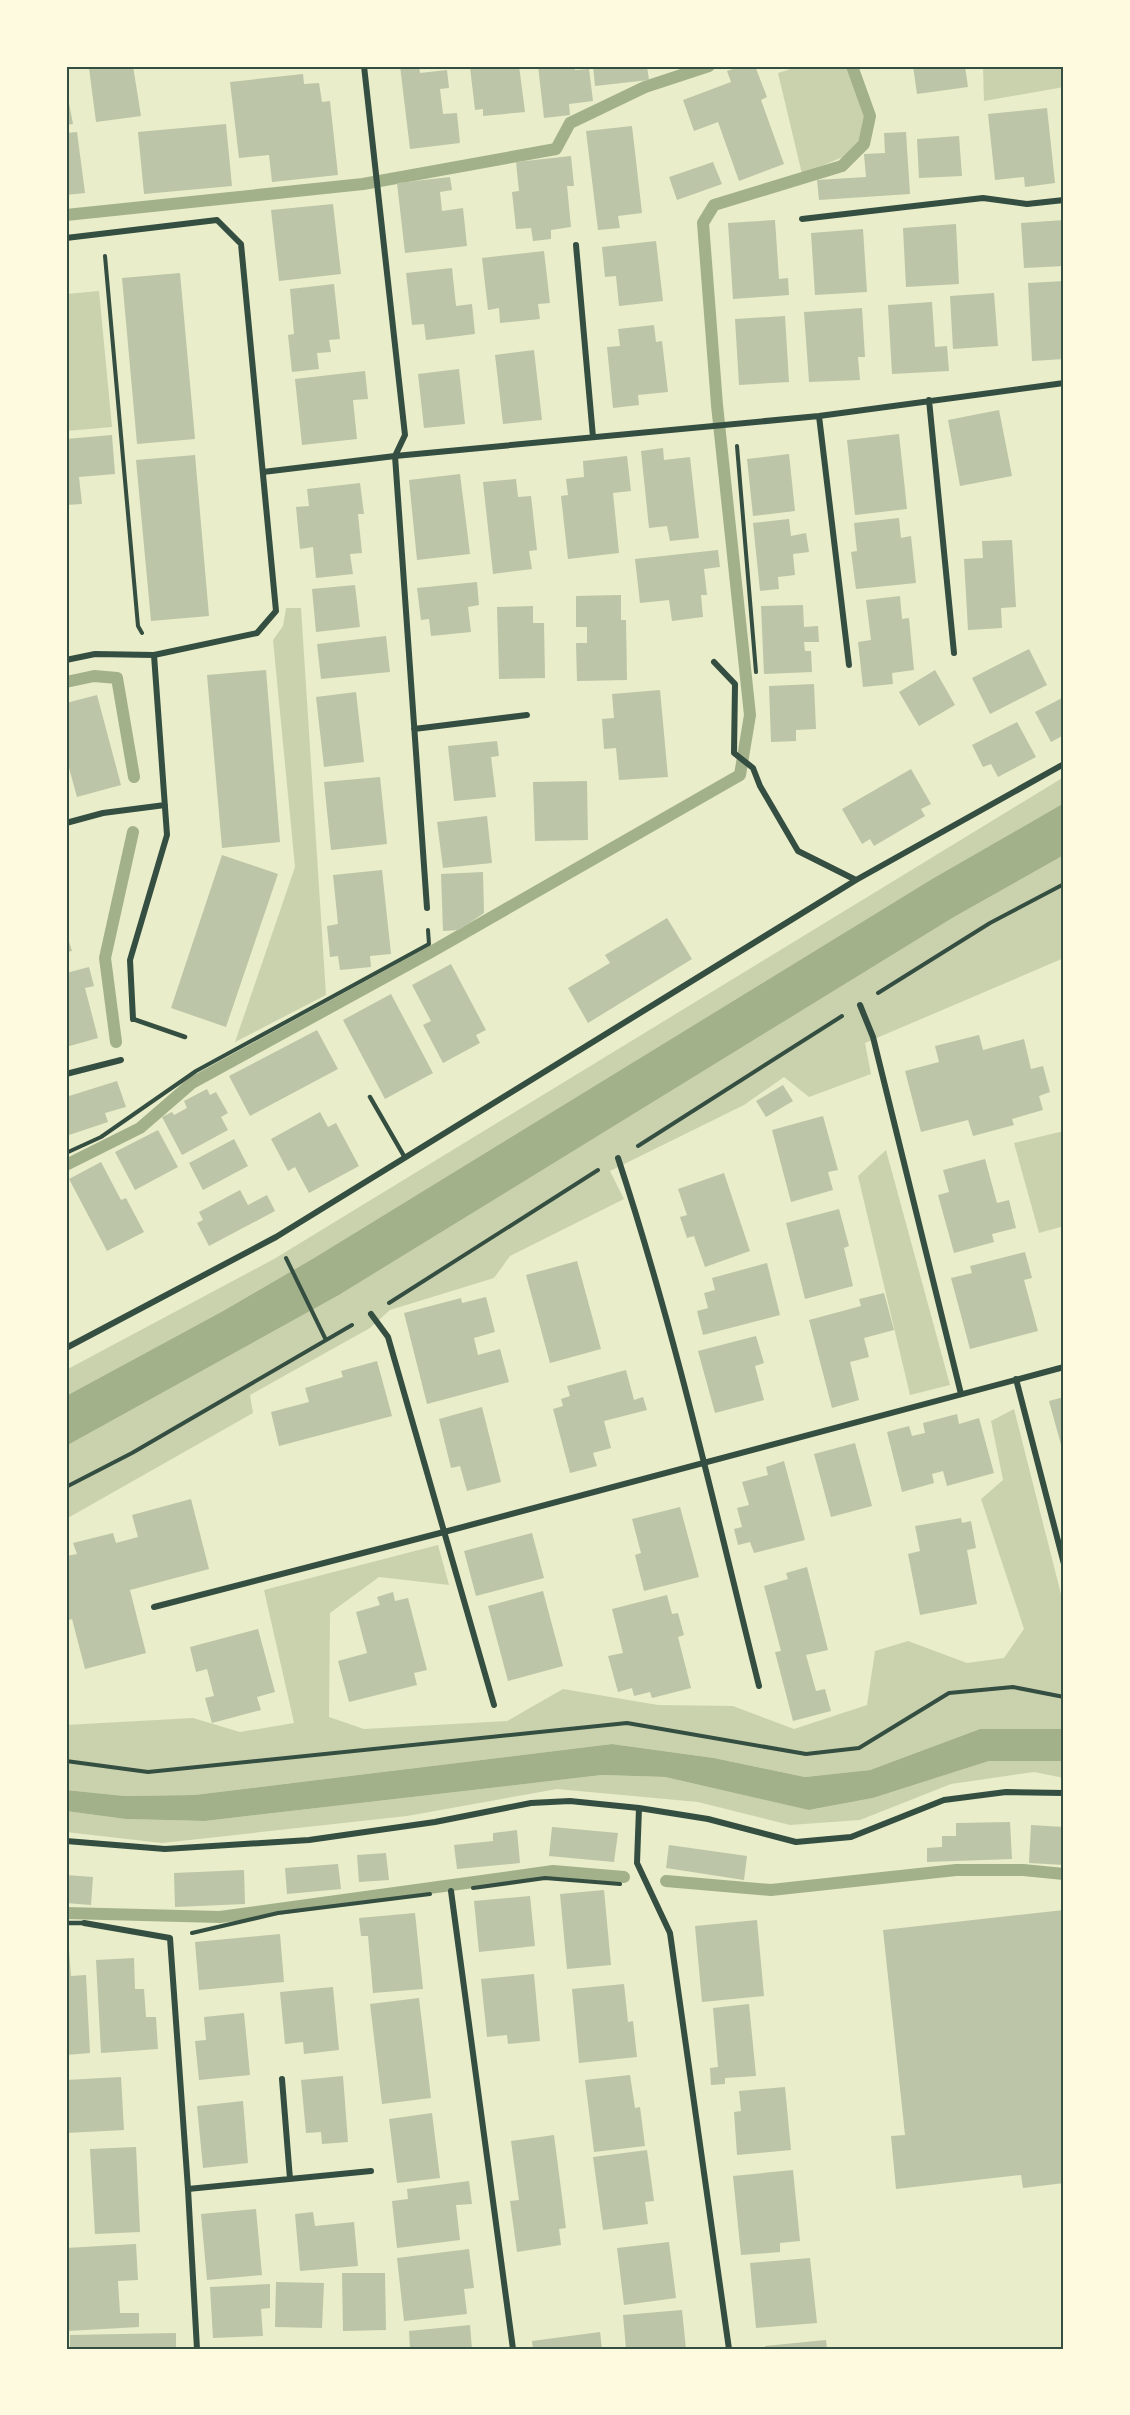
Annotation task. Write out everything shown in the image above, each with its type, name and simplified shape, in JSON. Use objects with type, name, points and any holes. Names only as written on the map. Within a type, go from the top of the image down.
[{"type":"street","points":[[364,66],[405,435],[396,456],[427,908]]},
{"type":"street","points":[[802,219],[982,198],[1027,204],[1064,200]]},
{"type":"street","points":[[66,238],[217,220],[241,244],[276,611],[257,633],[154,655],[95,654],[66,660]]},
{"type":"street","points":[[576,245],[593,437]]},
{"type":"street","points":[[263,472],[396,456],[819,416],[1064,384]]},
{"type":"street","points":[[929,400],[954,653]]},
{"type":"street","points":[[819,416],[849,665]]},
{"type":"street","points":[[133,1019],[130,960],[167,835],[154,655]]},
{"type":"street","points":[[714,662],[735,684],[734,753],[753,768],[760,786],[798,850],[856,880]]},
{"type":"street","points":[[414,729],[527,715]]},
{"type":"street","points":[[66,1348],[276,1237],[404,1156],[856,880],[1064,764]]},
{"type":"street","points":[[66,823],[103,813],[165,805]]},
{"type":"street","points":[[860,1005],[873,1036],[961,1394]]},
{"type":"street","points":[[66,1074],[122,1060]]},
{"type":"street","points":[[618,1158],[641,1228],[704,1463],[759,1686]]},
{"type":"street","points":[[371,1314],[388,1337],[494,1705]]},
{"type":"street","points":[[154,1607],[1064,1367]]},
{"type":"street","points":[[1016,1380],[1064,1564]]},
{"type":"street","points":[[66,1841],[176,1848],[309,1840],[435,1822],[531,1803],[570,1801],[639,1808],[708,1819],[796,1842],[851,1837],[944,1800],[1006,1792],[1064,1793]]},
{"type":"street","points":[[639,1808],[638,1863],[670,1933],[729,2349]]},
{"type":"street","points":[[451,1891],[513,2349]]},
{"type":"street","points":[[84,1923],[170,1938],[197,2349]]},
{"type":"street","points":[[282,2079],[290,2179]]},
{"type":"street","points":[[188,2189],[371,2171]]},
{"type":"lane","points":[[133,1019],[185,1036]]},
{"type":"lane","points":[[370,1097],[404,1156]]},
{"type":"lane","points":[[66,1923],[84,1923]]},
{"type":"path","points":[[103,234],[138,626],[154,655]]},
{"type":"path","points":[[735,424],[756,674]]},
{"type":"path","points":[[66,1153],[101,1137],[196,1071],[429,944],[427,908]]},
{"type":"path","points":[[286,1258],[326,1340]]},
{"type":"path","points":[[66,1487],[132,1453]]},
{"type":"path","points":[[66,1761],[148,1772],[627,1723],[806,1754],[859,1748],[949,1693],[1013,1687],[1064,1697]]},
{"type":"path","points":[[170,1938],[278,1913],[545,1878],[648,1886]]},
{"type":"shaded area","points":[[800,66],[855,66],[873,119],[867,147],[802,174],[778,73]]},
{"type":"shaded area","points":[[983,66],[1064,66],[1064,87],[984,101]]},
{"type":"shaded area","points":[[99,291],[112,427],[66,431],[66,294]]},
{"type":"shaded area","points":[[286,608],[301,608],[326,995],[235,1042],[295,867],[273,640],[283,626]]},
{"type":"shaded area","points":[[1064,777],[1064,803],[932,879],[314,1258],[223,1311],[66,1396],[66,1370],[274,1259]]},
{"type":"shaded area","points":[[1064,803],[1064,855],[954,917],[339,1295],[66,1446],[66,1396],[223,1311],[314,1258],[932,879]]},
{"type":"shaded area","points":[[1064,855],[1064,958],[865,1043],[871,1074],[809,1097],[784,1077],[744,1105],[610,1171],[624,1199],[510,1256],[494,1278],[390,1310],[370,1328],[250,1395],[253,1413],[66,1519],[66,1446],[339,1295],[954,917]]},
{"type":"shaded area","points":[[1064,1131],[1064,1226],[1039,1233],[1014,1143]]},
{"type":"shaded area","points":[[886,1150],[950,1385],[910,1395],[858,1176]]},
{"type":"shaded area","points":[[1014,1409],[1064,1606],[1064,1729],[980,1729],[870,1770],[805,1777],[714,1758],[612,1744],[194,1795],[125,1796],[66,1790],[66,1725],[193,1718],[240,1732],[294,1723],[264,1590],[438,1545],[449,1585],[379,1577],[330,1613],[329,1717],[364,1729],[507,1721],[563,1689],[658,1705],[733,1706],[794,1729],[867,1705],[875,1651],[908,1641],[967,1663],[1004,1658],[1024,1629],[981,1499],[1003,1480],[991,1421]]},
{"type":"shaded area","points":[[980,1729],[1064,1729],[1064,1761],[989,1761],[873,1798],[809,1810],[665,1777],[602,1775],[205,1821],[125,1819],[66,1811],[66,1790],[125,1796],[194,1795],[612,1744],[714,1758],[805,1777],[870,1770]]},
{"type":"shaded area","points":[[989,1761],[1064,1761],[1064,1778],[1034,1772],[951,1784],[860,1820],[790,1825],[698,1802],[557,1789],[407,1816],[162,1843],[66,1832],[66,1811],[125,1819],[205,1821],[602,1775],[665,1777],[810,1810],[873,1798]]},
{"type":"building","points":[[133,66],[141,116],[96,122],[89,68]]},
{"type":"building","points":[[400,66],[419,66],[420,73],[447,70],[449,88],[440,89],[443,114],[457,113],[460,143],[410,149]]},
{"type":"building","points":[[519,66],[525,112],[483,116],[483,109],[475,110],[470,67]]},
{"type":"building","points":[[538,66],[575,66],[575,70],[589,69],[593,101],[569,104],[570,115],[544,118]]},
{"type":"building","points":[[593,66],[647,66],[649,80],[595,86]]},
{"type":"building","points":[[742,66],[755,66],[767,97],[761,100],[784,164],[739,181],[718,122],[694,131],[683,100],[731,82],[727,71]]},
{"type":"building","points":[[913,66],[965,66],[968,87],[917,94]]},
{"type":"building","points":[[303,74],[304,84],[319,83],[322,102],[330,101],[338,175],[272,182],[269,155],[239,158],[230,82]]},
{"type":"building","points":[[66,87],[73,124],[66,125]]},
{"type":"building","points":[[1047,108],[1055,183],[1025,187],[1024,177],[995,180],[988,114]]},
{"type":"building","points":[[226,124],[232,186],[144,194],[138,132]]},
{"type":"building","points":[[632,126],[642,213],[618,216],[620,228],[598,230],[586,131]]},
{"type":"building","points":[[77,132],[85,193],[66,195],[66,133]]},
{"type":"building","points":[[906,132],[910,194],[819,200],[817,180],[866,177],[864,154],[885,153],[884,133]]},
{"type":"building","points":[[959,136],[962,176],[919,178],[917,139]]},
{"type":"building","points":[[571,156],[574,186],[567,186],[571,227],[551,230],[551,239],[533,241],[531,228],[516,229],[512,192],[519,191],[516,162]]},
{"type":"building","points":[[713,162],[722,184],[677,200],[669,177]]},
{"type":"building","points":[[450,177],[452,190],[440,192],[442,211],[463,208],[467,246],[405,253],[397,183]]},
{"type":"building","points":[[333,204],[341,274],[279,281],[271,210]]},
{"type":"building","points":[[775,220],[779,279],[788,278],[789,295],[733,299],[728,223]]},
{"type":"building","points":[[1064,220],[1064,266],[1024,268],[1021,223]]},
{"type":"building","points":[[956,224],[959,284],[906,287],[903,228]]},
{"type":"building","points":[[863,229],[867,292],[815,295],[811,233]]},
{"type":"building","points":[[656,241],[663,301],[619,306],[616,276],[605,277],[602,247]]},
{"type":"building","points":[[544,251],[550,303],[538,304],[540,319],[500,323],[499,308],[488,310],[482,258]]},
{"type":"building","points":[[452,268],[456,306],[472,304],[475,334],[426,340],[424,324],[412,325],[406,273]]},
{"type":"building","points":[[180,273],[195,439],[137,444],[122,278]]},
{"type":"building","points":[[1064,281],[1064,359],[1032,361],[1028,283]]},
{"type":"building","points":[[334,284],[340,339],[329,340],[331,352],[317,353],[319,369],[292,372],[288,335],[294,334],[290,289]]},
{"type":"building","points":[[994,293],[998,346],[953,349],[950,296]]},
{"type":"building","points":[[932,302],[935,347],[947,346],[949,371],[892,374],[888,305]]},
{"type":"building","points":[[862,308],[865,357],[858,357],[860,380],[809,382],[804,312]]},
{"type":"building","points":[[785,316],[789,382],[739,385],[735,319]]},
{"type":"building","points":[[654,325],[656,342],[662,341],[668,392],[638,395],[639,405],[613,408],[607,347],[620,346],[618,329]]},
{"type":"building","points":[[534,350],[542,420],[503,424],[495,355]]},
{"type":"building","points":[[459,369],[465,424],[424,428],[418,374]]},
{"type":"building","points":[[365,371],[368,399],[353,400],[357,439],[302,445],[295,379]]},
{"type":"building","points":[[999,410],[1012,476],[960,486],[948,420]]},
{"type":"building","points":[[899,434],[907,509],[855,515],[847,440]]},
{"type":"building","points":[[112,435],[115,474],[79,477],[82,504],[66,505],[66,439]]},
{"type":"building","points":[[663,448],[664,460],[690,457],[699,538],[670,541],[667,526],[649,528],[641,451]]},
{"type":"building","points":[[789,454],[795,511],[753,516],[747,459]]},
{"type":"building","points":[[195,455],[209,616],[151,621],[136,460]]},
{"type":"building","points":[[627,456],[631,491],[613,493],[619,553],[568,559],[561,496],[568,495],[566,479],[584,477],[583,461]]},
{"type":"building","points":[[460,474],[470,554],[417,560],[409,480]]},
{"type":"building","points":[[516,479],[518,497],[531,496],[537,550],[529,551],[532,569],[493,574],[483,482]]},
{"type":"building","points":[[360,483],[364,514],[358,514],[362,553],[350,554],[353,574],[316,578],[313,547],[300,549],[296,507],[309,506],[307,489]]},
{"type":"building","points":[[899,518],[901,538],[911,536],[916,583],[856,589],[851,552],[857,551],[854,523]]},
{"type":"building","points":[[789,519],[791,536],[806,533],[809,552],[793,554],[795,575],[778,577],[779,589],[760,591],[753,523]]},
{"type":"building","points":[[1012,540],[1016,607],[1001,608],[1002,628],[968,630],[964,559],[983,558],[982,541]]},
{"type":"building","points":[[718,550],[720,567],[704,569],[707,595],[701,595],[703,617],[672,621],[669,600],[640,603],[635,559]]},
{"type":"building","points":[[477,582],[479,605],[468,607],[471,632],[431,636],[429,619],[421,620],[417,588]]},
{"type":"building","points":[[355,585],[360,627],[316,632],[312,589]]},
{"type":"building","points":[[621,595],[621,620],[626,620],[627,680],[577,681],[576,643],[587,643],[587,627],[576,627],[576,596]]},
{"type":"building","points":[[900,596],[902,619],[909,618],[914,670],[892,673],[893,684],[863,687],[858,642],[871,640],[866,600]]},
{"type":"building","points":[[803,605],[804,627],[818,626],[819,642],[804,642],[805,651],[811,651],[812,672],[764,674],[761,606]]},
{"type":"building","points":[[533,606],[533,623],[544,623],[545,678],[499,679],[497,607]]},
{"type":"building","points":[[386,636],[390,672],[321,679],[317,644]]},
{"type":"building","points":[[1029,649],[1047,685],[990,714],[972,678]]},
{"type":"building","points":[[266,670],[280,842],[222,848],[207,675]]},
{"type":"building","points":[[935,670],[955,705],[919,726],[899,692]]},
{"type":"building","points":[[814,684],[816,729],[796,730],[796,741],[771,742],[769,686]]},
{"type":"building","points":[[660,690],[668,777],[619,780],[616,748],[604,749],[602,719],[614,718],[612,694]]},
{"type":"building","points":[[356,692],[364,762],[324,767],[316,697]]},
{"type":"building","points":[[97,695],[121,785],[77,797],[66,757],[66,703]]},
{"type":"building","points":[[1064,697],[1064,735],[1051,742],[1035,712]]},
{"type":"building","points":[[1017,722],[1036,757],[998,777],[991,764],[983,767],[972,745]]},
{"type":"building","points":[[497,741],[499,756],[491,757],[496,797],[454,801],[448,746]]},
{"type":"building","points":[[911,769],[931,804],[921,809],[925,816],[874,846],[870,839],[862,844],[842,809]]},
{"type":"building","points":[[380,777],[387,844],[331,850],[324,782]]},
{"type":"building","points":[[587,781],[588,840],[535,841],[533,782]]},
{"type":"building","points":[[487,816],[492,863],[443,868],[437,822]]},
{"type":"building","points":[[222,855],[278,874],[226,1027],[171,1008]]},
{"type":"building","points":[[382,870],[391,954],[370,956],[371,967],[340,970],[338,956],[330,957],[327,926],[338,924],[333,875]]},
{"type":"building","points":[[483,872],[484,913],[459,930],[443,931],[441,874]]},
{"type":"building","points":[[667,918],[692,959],[588,1023],[568,988],[610,963],[605,955]]},
{"type":"building","points":[[66,932],[72,951],[66,952]]},
{"type":"building","points":[[451,964],[486,1030],[476,1035],[480,1043],[443,1063],[423,1025],[431,1021],[412,985]]},
{"type":"building","points":[[89,967],[94,986],[85,988],[98,1038],[66,1047],[66,973]]},
{"type":"building","points":[[391,994],[433,1073],[385,1099],[343,1020]]},
{"type":"building","points":[[317,1030],[338,1069],[250,1116],[229,1076]]},
{"type":"building","points":[[979,1035],[983,1050],[1024,1039],[1031,1069],[1043,1066],[1050,1092],[1039,1096],[1043,1110],[1012,1119],[1014,1125],[973,1136],[968,1120],[921,1132],[905,1071],[939,1062],[935,1046]]},
{"type":"building","points":[[117,1081],[126,1107],[105,1113],[108,1122],[69,1135],[66,1124],[66,1097]]},
{"type":"building","points":[[783,1085],[793,1101],[766,1117],[756,1101]]},
{"type":"building","points":[[207,1089],[210,1095],[216,1092],[228,1113],[221,1117],[228,1130],[182,1155],[162,1117],[172,1112],[174,1115],[187,1108],[184,1101]]},
{"type":"building","points":[[320,1112],[328,1127],[336,1123],[359,1166],[309,1193],[295,1167],[288,1171],[271,1139]]},
{"type":"building","points":[[823,1116],[838,1170],[828,1172],[833,1190],[791,1202],[772,1130]]},
{"type":"building","points":[[158,1130],[178,1167],[135,1190],[115,1152]]},
{"type":"building","points":[[234,1139],[248,1166],[203,1190],[189,1163]]},
{"type":"building","points":[[985,1159],[997,1203],[1009,1200],[1016,1228],[992,1234],[994,1242],[954,1253],[938,1195],[949,1192],[943,1170]]},
{"type":"building","points":[[101,1162],[121,1200],[126,1198],[144,1232],[107,1251],[69,1179]]},
{"type":"building","points":[[724,1173],[750,1251],[705,1267],[694,1236],[687,1238],[680,1217],[687,1215],[678,1189]]},
{"type":"building","points":[[240,1190],[248,1205],[267,1195],[275,1211],[209,1246],[197,1223],[203,1220],[199,1212]]},
{"type":"building","points":[[839,1209],[849,1246],[844,1248],[853,1286],[805,1299],[786,1223]]},
{"type":"building","points":[[1025,1252],[1032,1278],[1024,1280],[1038,1331],[970,1349],[951,1278],[972,1273],[970,1266]]},
{"type":"building","points":[[577,1261],[601,1349],[550,1363],[526,1275]]},
{"type":"building","points":[[767,1263],[780,1315],[703,1335],[697,1311],[708,1308],[704,1293],[715,1290],[712,1278]]},
{"type":"building","points":[[884,1293],[894,1330],[864,1338],[869,1357],[850,1362],[859,1400],[832,1408],[809,1320],[861,1306],[859,1299]]},
{"type":"building","points":[[486,1297],[495,1332],[474,1338],[478,1355],[500,1349],[509,1382],[427,1404],[404,1313],[461,1298],[462,1303]]},
{"type":"building","points":[[756,1336],[764,1363],[755,1366],[764,1400],[715,1413],[698,1351]]},
{"type":"building","points":[[377,1361],[392,1416],[279,1446],[271,1412],[309,1402],[305,1388],[343,1377],[341,1371]]},
{"type":"building","points":[[626,1370],[634,1400],[643,1397],[647,1410],[604,1421],[611,1448],[593,1453],[597,1466],[570,1473],[553,1409],[563,1406],[561,1399],[570,1396],[567,1386]]},
{"type":"building","points":[[1064,1397],[1064,1452],[1063,1452],[1049,1401]]},
{"type":"building","points":[[482,1407],[501,1482],[467,1491],[460,1466],[451,1468],[439,1419]]},
{"type":"building","points":[[957,1414],[959,1424],[979,1418],[994,1473],[947,1486],[943,1471],[932,1474],[934,1483],[902,1492],[887,1432],[909,1426],[912,1436],[925,1433],[923,1423]]},
{"type":"building","points":[[855,1443],[872,1506],[831,1517],[814,1454]]},
{"type":"building","points":[[784,1461],[805,1540],[754,1553],[750,1542],[738,1545],[734,1529],[742,1527],[737,1508],[749,1505],[742,1482],[768,1475],[766,1467]]},
{"type":"building","points":[[191,1499],[209,1569],[130,1590],[146,1653],[85,1669],[72,1619],[66,1621],[66,1556],[77,1554],[73,1543],[113,1533],[116,1543],[138,1537],[132,1515]]},
{"type":"building","points":[[680,1507],[699,1577],[644,1591],[635,1555],[641,1553],[632,1519]]},
{"type":"building","points":[[961,1518],[962,1523],[971,1521],[976,1548],[967,1550],[977,1604],[920,1615],[908,1554],[920,1551],[915,1526]]},
{"type":"building","points":[[532,1533],[544,1578],[476,1596],[464,1551]]},
{"type":"building","points":[[807,1567],[828,1650],[806,1655],[816,1691],[825,1689],[831,1711],[793,1721],[775,1652],[781,1651],[764,1586],[788,1579],[786,1573]]},
{"type":"building","points":[[543,1591],[563,1666],[508,1681],[488,1606]]},
{"type":"building","points":[[393,1592],[395,1601],[408,1598],[427,1670],[414,1673],[417,1685],[349,1702],[338,1661],[367,1653],[356,1612],[380,1605],[377,1597]]},
{"type":"building","points":[[667,1595],[672,1614],[678,1613],[684,1635],[678,1637],[691,1688],[652,1698],[650,1692],[634,1696],[632,1688],[618,1692],[608,1656],[623,1653],[612,1609]]},
{"type":"building","points":[[258,1629],[275,1692],[257,1697],[261,1710],[212,1723],[205,1698],[214,1696],[207,1669],[196,1672],[190,1647]]},
{"type":"building","points":[[1010,1822],[1012,1859],[927,1862],[927,1848],[942,1847],[942,1836],[956,1836],[956,1823]]},
{"type":"building","points":[[1031,1825],[1064,1827],[1064,1865],[1029,1863]]},
{"type":"building","points":[[552,1827],[618,1833],[614,1862],[549,1856]]},
{"type":"building","points":[[517,1830],[520,1863],[457,1869],[454,1845],[493,1841],[493,1833]]},
{"type":"building","points":[[669,1845],[747,1856],[744,1880],[666,1868]]},
{"type":"building","points":[[386,1853],[389,1880],[359,1882],[357,1855]]},
{"type":"building","points":[[338,1864],[341,1889],[287,1894],[285,1868]]},
{"type":"building","points":[[244,1870],[245,1904],[175,1907],[174,1873]]},
{"type":"building","points":[[66,1875],[93,1877],[91,1905],[66,1903]]},
{"type":"building","points":[[604,1890],[611,1965],[567,1969],[560,1894]]},
{"type":"building","points":[[530,1896],[535,1946],[479,1952],[474,1901]]},
{"type":"building","points":[[1064,1910],[1064,2183],[1023,2188],[1021,2175],[896,2189],[891,2136],[905,2135],[883,1930]]},
{"type":"building","points":[[415,1913],[423,1989],[373,1993],[368,1936],[361,1936],[359,1918]]},
{"type":"building","points":[[757,1920],[764,1996],[702,2002],[695,1926]]},
{"type":"building","points":[[280,1934],[284,1982],[199,1990],[195,1942]]},
{"type":"building","points":[[66,1950],[69,1950],[71,1976],[86,1975],[90,2053],[66,2055]]},
{"type":"building","points":[[134,1958],[135,1989],[144,1989],[146,2017],[156,2017],[158,2049],[101,2053],[96,1960]]},
{"type":"building","points":[[534,1974],[540,2041],[508,2044],[507,2035],[487,2037],[481,1979]]},
{"type":"building","points":[[624,1984],[628,2022],[633,2021],[637,2057],[579,2063],[572,1989]]},
{"type":"building","points":[[333,1987],[339,2050],[304,2054],[303,2042],[285,2044],[280,1992]]},
{"type":"building","points":[[419,1998],[431,2098],[382,2104],[370,2004]]},
{"type":"building","points":[[749,2004],[756,2076],[725,2078],[725,2084],[711,2085],[710,2068],[718,2067],[713,2008]]},
{"type":"building","points":[[244,2013],[250,2075],[199,2080],[195,2041],[206,2040],[204,2017]]},
{"type":"building","points":[[630,2075],[635,2108],[640,2107],[645,2146],[594,2152],[585,2080]]},
{"type":"building","points":[[343,2076],[348,2142],[322,2144],[321,2132],[306,2133],[301,2080]]},
{"type":"building","points":[[121,2077],[124,2130],[66,2133],[66,2080]]},
{"type":"building","points":[[785,2087],[791,2150],[737,2155],[734,2112],[741,2111],[739,2091]]},
{"type":"building","points":[[243,2101],[248,2163],[203,2168],[197,2106]]},
{"type":"building","points":[[432,2113],[440,2178],[397,2183],[389,2119]]},
{"type":"building","points":[[554,2135],[566,2228],[559,2229],[561,2245],[517,2252],[510,2201],[519,2200],[511,2141]]},
{"type":"building","points":[[136,2147],[140,2232],[95,2234],[90,2149]]},
{"type":"building","points":[[647,2150],[654,2201],[645,2202],[648,2224],[603,2230],[593,2157]]},
{"type":"building","points":[[793,2170],[800,2241],[780,2243],[780,2252],[741,2255],[733,2176]]},
{"type":"building","points":[[469,2181],[472,2204],[456,2205],[460,2240],[397,2248],[392,2201],[408,2199],[407,2189]]},
{"type":"building","points":[[256,2209],[262,2275],[207,2280],[201,2214]]},
{"type":"building","points":[[313,2212],[315,2226],[354,2222],[358,2266],[300,2271],[295,2214]]},
{"type":"building","points":[[669,2242],[676,2298],[624,2305],[617,2248]]},
{"type":"building","points":[[136,2244],[138,2280],[118,2281],[120,2313],[139,2313],[139,2327],[68,2331],[66,2248]]},
{"type":"building","points":[[469,2249],[474,2288],[464,2289],[467,2314],[404,2321],[397,2258]]},
{"type":"building","points":[[810,2258],[817,2323],[756,2328],[750,2263]]},
{"type":"building","points":[[342,2273],[385,2273],[386,2330],[343,2331]]},
{"type":"building","points":[[276,2282],[324,2283],[322,2328],[275,2327]]},
{"type":"building","points":[[270,2284],[270,2308],[261,2309],[263,2336],[213,2338],[210,2287]]},
{"type":"building","points":[[682,2310],[686,2349],[626,2349],[623,2315]]},
{"type":"building","points":[[470,2325],[472,2349],[410,2349],[409,2331]]},
{"type":"building","points":[[600,2332],[602,2349],[533,2349],[532,2341]]},
{"type":"building","points":[[176,2333],[176,2349],[70,2349],[70,2335]]},
{"type":"building","points":[[826,2340],[827,2349],[765,2349],[765,2346]]},
{"type":"waterway","points":[[66,215],[363,184],[556,149],[570,123],[645,87],[709,66]]},
{"type":"waterway","points":[[66,1165],[140,1128],[192,1083],[431,952],[740,775],[750,715],[717,405],[703,223],[714,205],[842,166],[864,144],[870,116],[852,66]]},
{"type":"waterway","points":[[66,682],[94,676],[117,678],[134,777]]},
{"type":"waterway","points":[[116,1042],[105,958],[133,832]]},
{"type":"waterway","points":[[666,1881],[771,1890],[956,1870],[1023,1870],[1064,1874]]},
{"type":"waterway","points":[[66,1913],[220,1917],[553,1871],[624,1877]]}]
